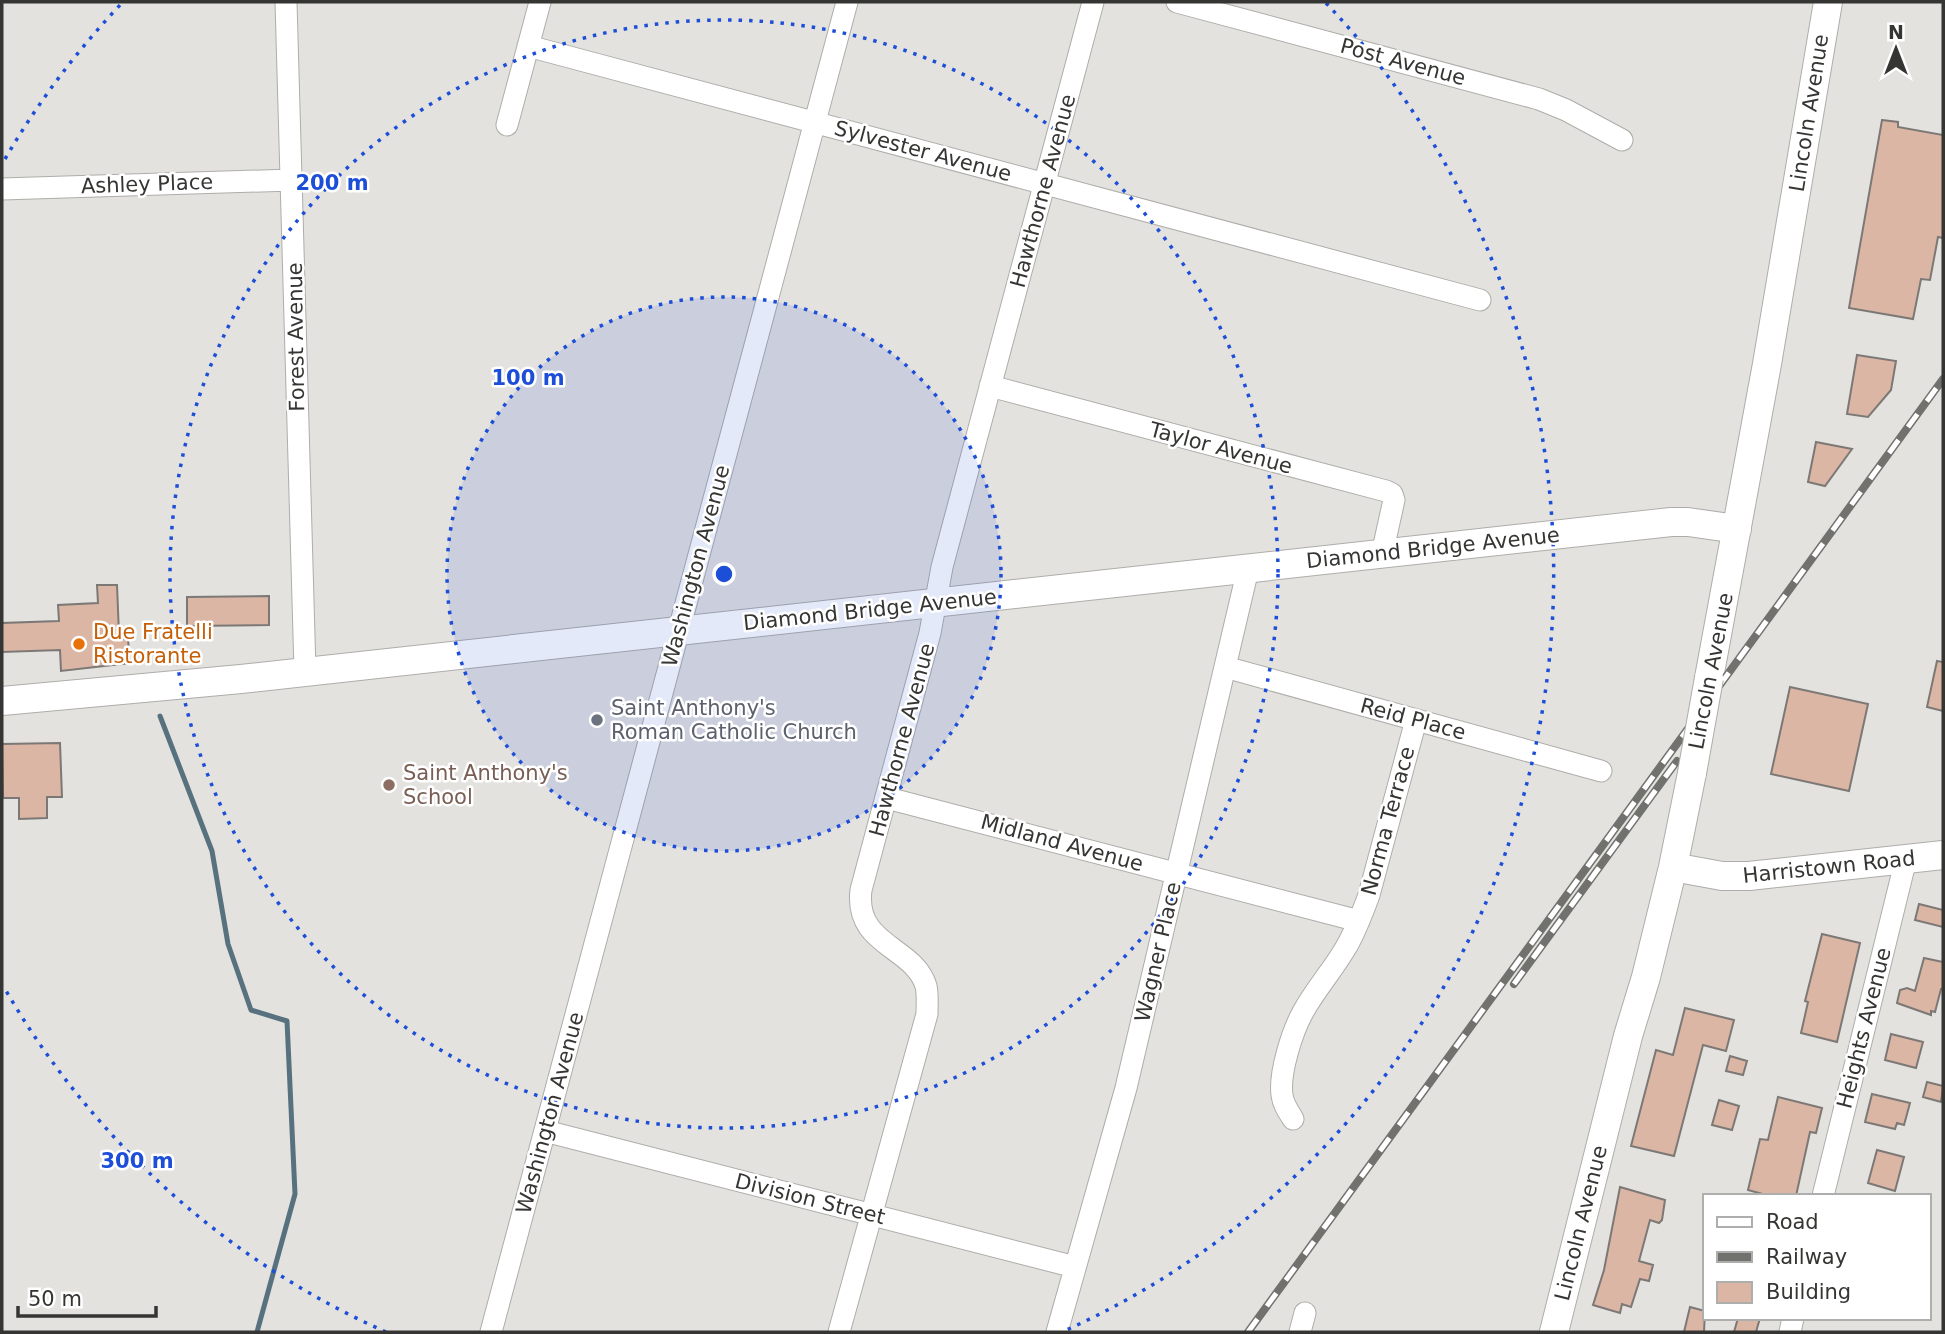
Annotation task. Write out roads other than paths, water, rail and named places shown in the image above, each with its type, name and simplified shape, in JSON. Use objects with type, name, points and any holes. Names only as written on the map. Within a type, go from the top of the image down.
[{"type":"street","name":"Forest Avenue","points":[[286,2],[304,671]]},
{"type":"street","points":[[507,125],[540,2]]},
{"type":"street","name":"Washington Avenue","points":[[491,1332],[846,2]]},
{"type":"street","name":"Hawthorne Avenue","points":[[839,1332],[927,1014],[925,984],[918,972],[869,928],[859,905],[861,890],[936,603],[942,567],[1093,2]]},
{"type":"street","name":"Post Avenue","points":[[1177,2],[1539,99],[1622,140]]},
{"type":"street","name":"Lincoln Avenue","points":[[1554,1332],[1673,867],[1737,530],[1828,2]]},
{"type":"street","name":"Sylvester Avenue","points":[[528,47],[1480,299]]},
{"type":"street","name":"Ashley Place","points":[[2,189],[292,180]]},
{"type":"street","name":"Taylor Avenue","points":[[990,386],[1386,491],[1392,494],[1394,500],[1382,554]]},
{"type":"street","name":"Diamond Bridge Avenue","points":[[2,701],[678,631],[1671,522],[1737,530]]},
{"type":"street","name":"Wagner Place","points":[[1057,1332],[1126,1088],[1248,569]]},
{"type":"street","name":"Reid Place","points":[[1225,667],[1601,771]]},
{"type":"street","name":"Norma Terrace","points":[[1293,1119],[1285,1107],[1282,1077],[1293,1035],[1303,1012],[1347,947],[1359,921],[1369,895],[1416,720]]},
{"type":"street","name":"Midland Avenue","points":[[887,797],[1359,921]]},
{"type":"street","name":"Harristown Road","points":[[1673,867],[1722,876],[1749,876],[1943,855]]},
{"type":"street","name":"Heights Avenue","points":[[1823,1194],[1906,859]]},
{"type":"street","name":"Division Street","points":[[545,1131],[1075,1267]]},
{"type":"waterway","points":[[160,716],[212,851],[228,944],[251,1010],[287,1021],[295,1194],[257,1332]]},
{"type":"railway","points":[[1248,1332],[1943,379]]},
{"type":"railway","points":[[1514,984],[1677,761]]},
{"type":"place","name":"Due Fratelli Ristorante","points":[[79,644]]},
{"type":"place","name":"Saint Anthony's Roman Catholic Church","points":[[597,720]]},
{"type":"place","name":"Saint Anthony's School","points":[[389,785]]}]
